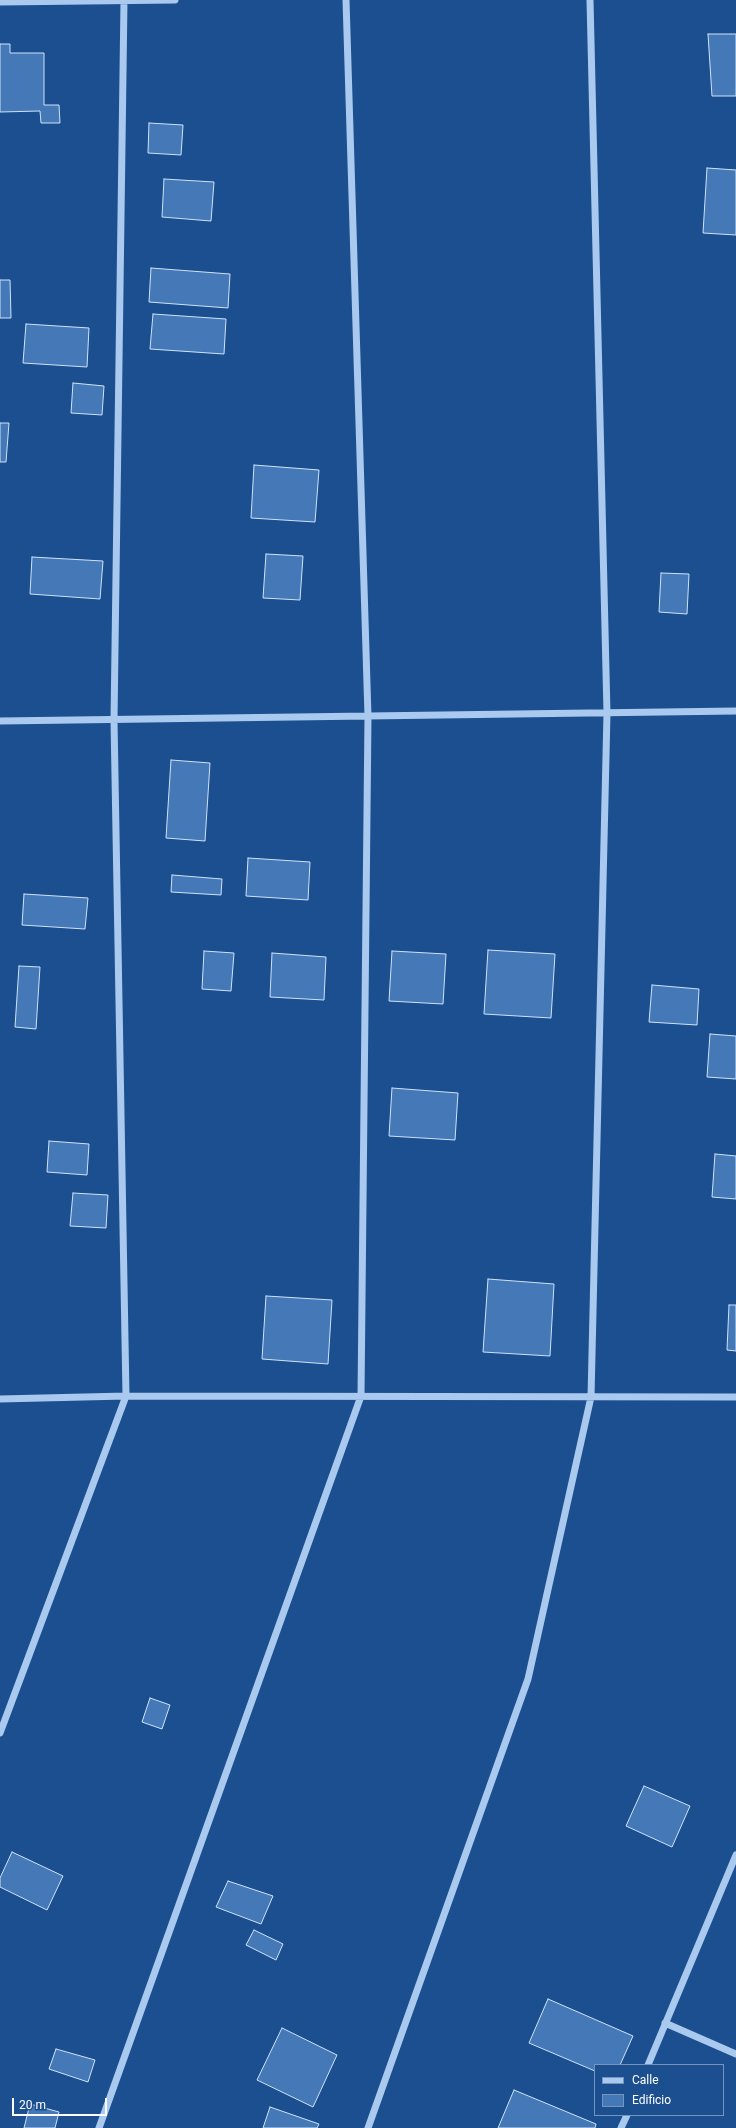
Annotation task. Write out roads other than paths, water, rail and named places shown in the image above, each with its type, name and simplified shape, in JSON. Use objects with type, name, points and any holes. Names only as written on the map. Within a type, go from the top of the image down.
[{"type":"street","points":[[3,2],[175,0]]},
{"type":"street","points":[[99,2128],[361,1396],[368,716],[346,0]]},
{"type":"street","points":[[368,2128],[528,1679],[591,1396],[607,713],[590,0]]},
{"type":"street","points":[[0,1733],[126,1396],[114,720],[124,1]]},
{"type":"street","points":[[0,721],[736,711]]},
{"type":"street","points":[[0,1399],[126,1396],[736,1397]]},
{"type":"street","points":[[648,2064],[735,1860]]},
{"type":"street","points":[[665,2023],[736,2054]]},
{"type":"street","points":[[621,2128],[627,2116]]}]
